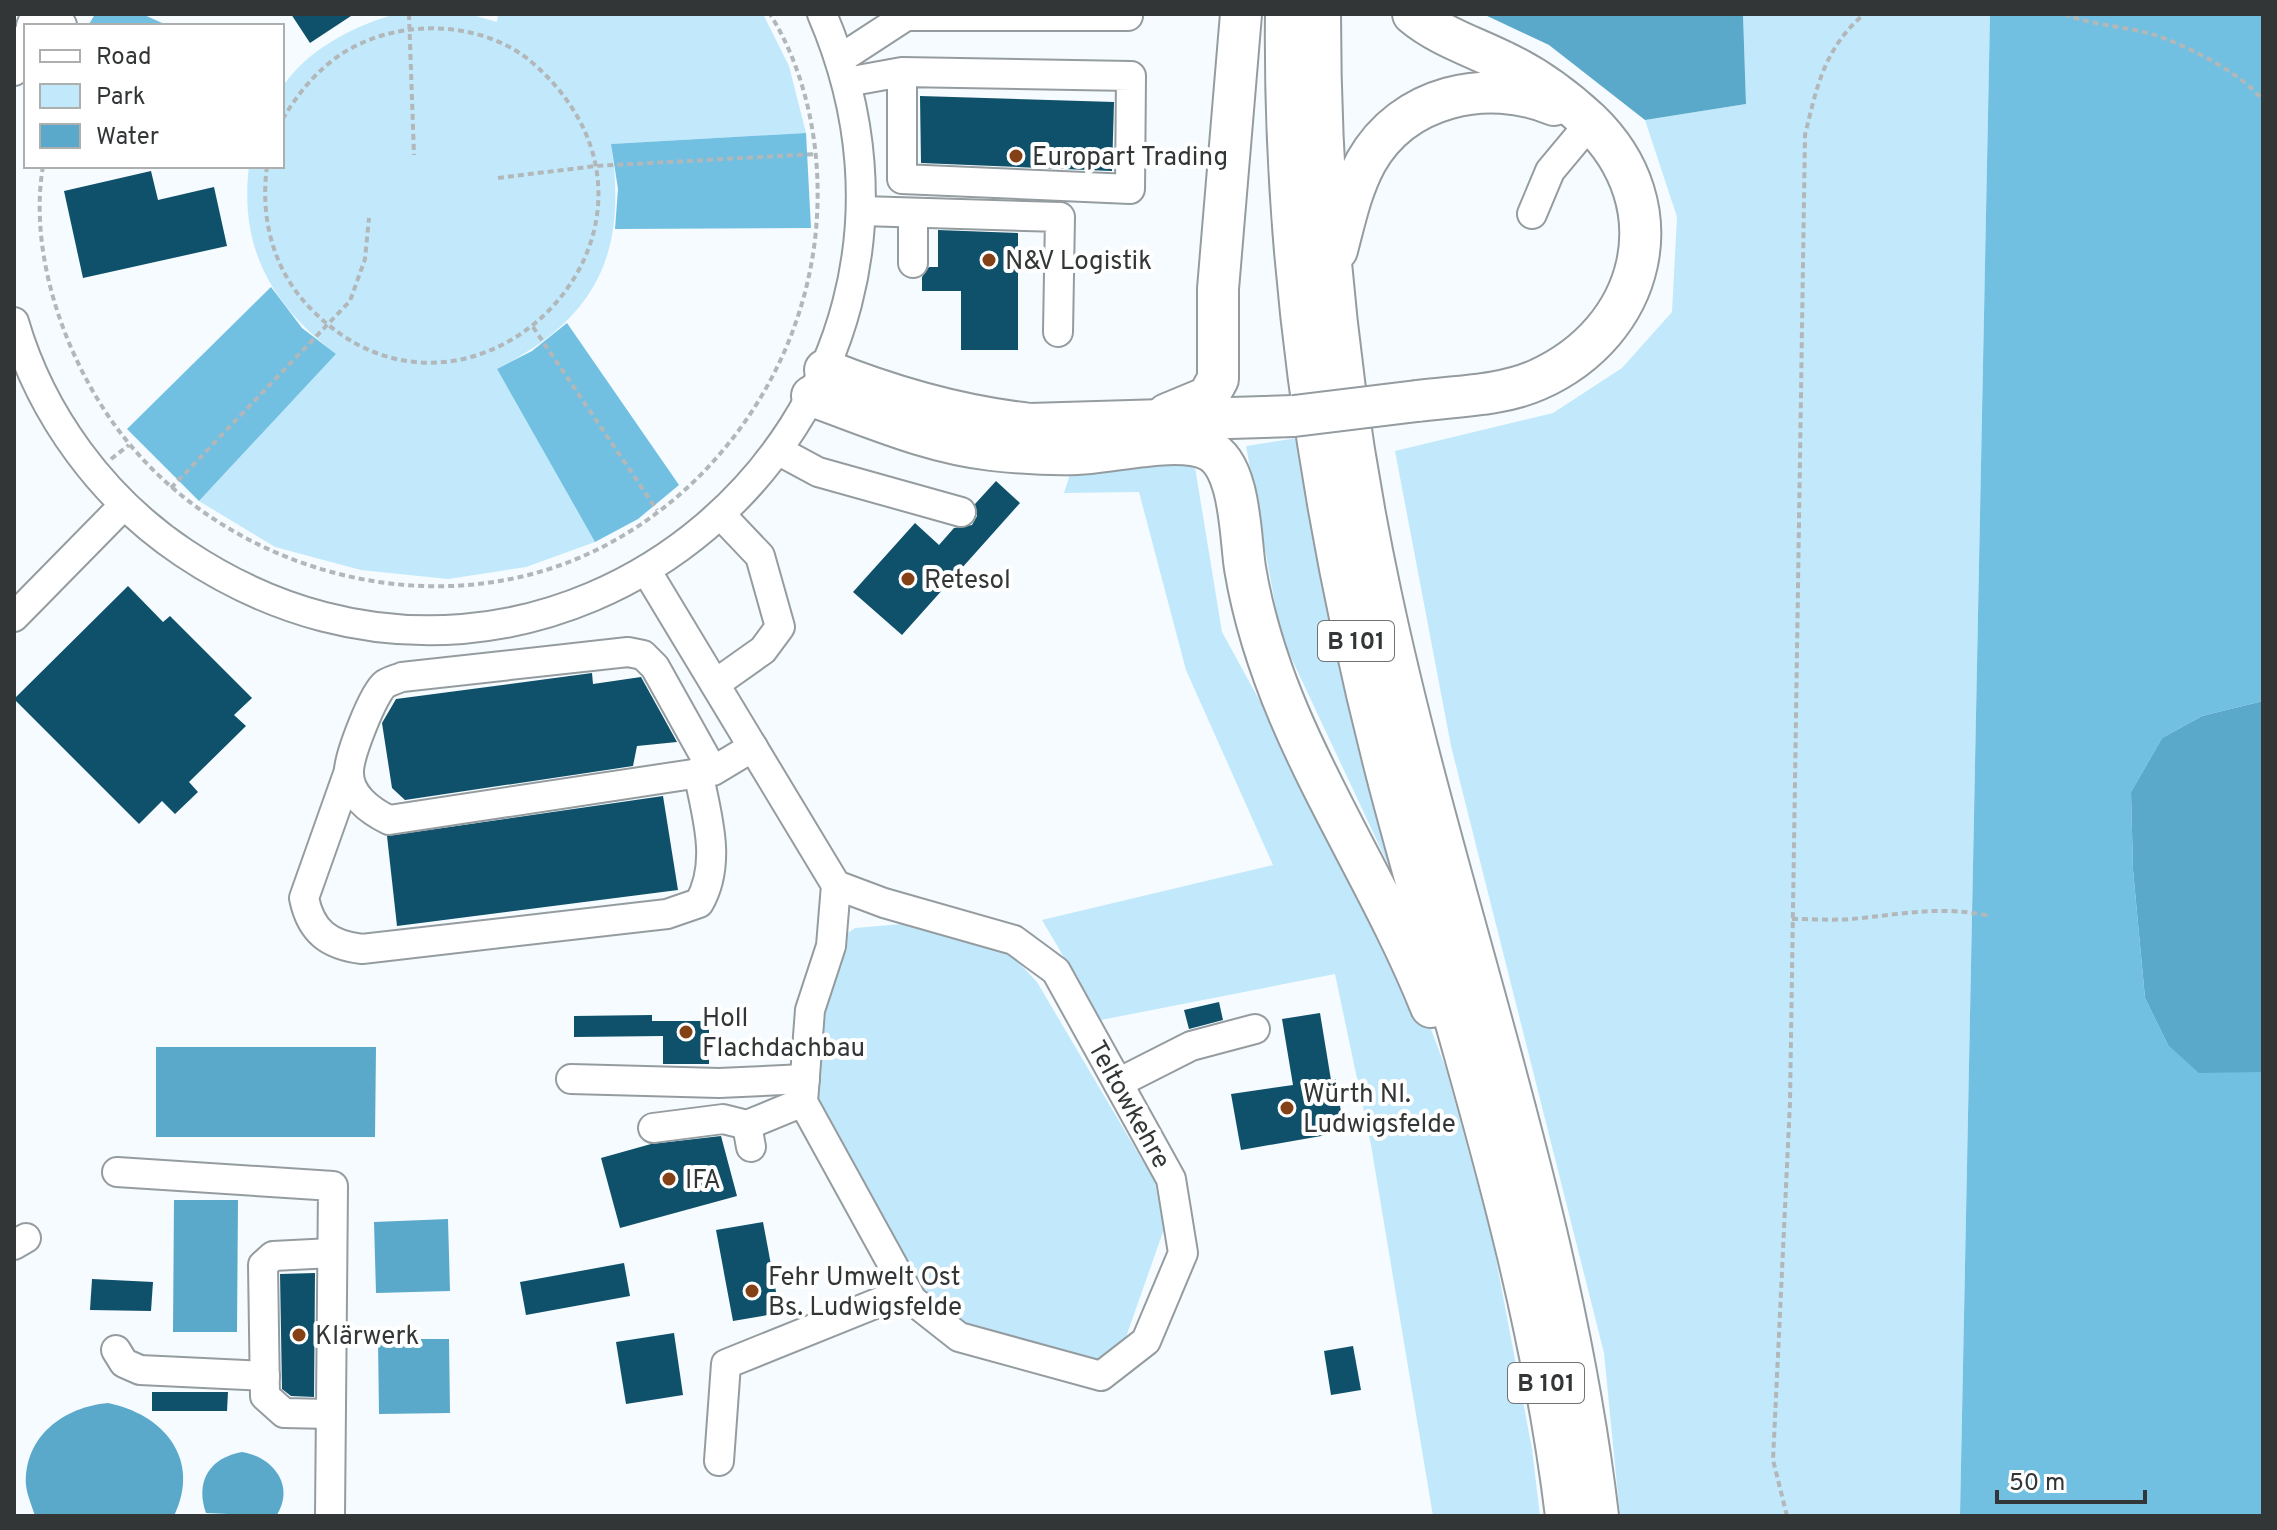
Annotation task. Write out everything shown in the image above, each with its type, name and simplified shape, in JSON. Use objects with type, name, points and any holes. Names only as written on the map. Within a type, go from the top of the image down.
[{"type":"highway","points":[[1143,434],[1200,403],[1215,389],[1218,379],[1218,289],[1241,14]]},
{"type":"highway","name":"B 101","points":[[1286,14],[1288,134],[1302,317],[1338,555],[1389,781],[1519,1252],[1544,1371],[1566,1516]]},
{"type":"highway","name":"B 101","points":[[1320,14],[1324,198],[1358,479],[1382,599],[1468,943],[1546,1227],[1574,1361],[1598,1516]]},
{"type":"highway","points":[[1143,434],[1491,392],[1534,381],[1573,361],[1592,346],[1620,309],[1640,253],[1639,211],[1622,164],[1590,123],[1535,77],[1446,35],[1413,14]]},
{"type":"highway","points":[[1331,275],[1350,201],[1367,161],[1397,125],[1419,110],[1444,98],[1499,92],[1549,103],[1590,123]]},
{"type":"highway","points":[[807,379],[988,419],[1143,434],[1204,448],[1213,452],[1228,470],[1251,603],[1271,673],[1301,745],[1421,982],[1519,1252]]},
{"type":"street","points":[[36,14],[60,24]]},
{"type":"street","points":[[14,322],[31,369],[55,416],[83,458],[124,505],[182,552],[253,592],[302,610],[378,626],[438,629],[512,621],[578,602],[646,570],[721,515],[779,451],[807,379],[849,299],[862,211],[859,145],[843,71],[822,14]]},
{"type":"street","points":[[843,71],[906,16],[1128,16]]},
{"type":"street","points":[[14,71],[24,44]]},
{"type":"street","points":[[843,71],[902,72],[1131,76],[1130,189],[902,179],[902,72]]},
{"type":"street","points":[[1532,214],[1550,171],[1590,123]]},
{"type":"street","points":[[862,211],[1060,217],[1058,332]]},
{"type":"street","points":[[913,213],[913,263]]},
{"type":"street","points":[[779,451],[818,472],[961,512]]},
{"type":"street","points":[[14,617],[124,505]]},
{"type":"street","points":[[715,684],[763,650],[780,627],[760,556],[721,515]]},
{"type":"street","points":[[646,570],[836,885],[831,946],[810,1010],[804,1090],[749,1136],[723,1119],[653,1128]]},
{"type":"street","points":[[628,652],[643,655],[655,667],[705,771],[711,831],[711,882],[699,903],[667,914],[362,949],[339,947],[320,935],[308,917],[304,898],[372,701],[384,685],[402,677],[628,652]]},
{"type":"street","points":[[349,771],[357,795],[370,811],[389,820],[705,771],[753,747]]},
{"type":"street","name":"Teltowkehre","points":[[804,1090],[912,1300],[959,1337],[1101,1376],[1146,1341],[1183,1253],[1171,1179],[1056,971],[1014,940],[884,903],[836,885]]},
{"type":"street","points":[[1118,1083],[1191,1046],[1255,1029]]},
{"type":"street","points":[[571,1079],[719,1083],[804,1090]]},
{"type":"street","points":[[117,1172],[333,1186],[330,1516]]},
{"type":"street","points":[[330,1414],[284,1413],[273,1407],[265,1396],[263,1265],[273,1256],[332,1253]]},
{"type":"street","points":[[719,1461],[726,1364],[907,1291]]},
{"type":"street","points":[[116,1350],[124,1363],[140,1370],[265,1376]]},
{"type":"path","points":[[409,14],[407,30],[414,155]]},
{"type":"path","points":[[43,168],[40,183],[45,260],[67,339],[95,395],[129,445],[171,488],[215,522],[299,563],[375,581],[442,587],[514,577],[569,562],[628,532],[693,482],[725,449],[752,414],[779,368],[804,304],[816,246],[819,191],[816,154],[798,74],[770,14]]},
{"type":"path","points":[[1787,1516],[1773,1460],[1790,1103],[1805,135],[1822,67],[1848,28],[1864,14]]},
{"type":"path","points":[[2064,14],[2154,35],[2216,64],[2254,88],[2263,101]]},
{"type":"path","points":[[267,168],[264,193],[268,231],[280,266],[300,298],[326,325],[357,345],[392,358],[429,362],[466,358],[501,347],[533,327],[560,302],[581,270],[594,235],[599,198],[595,166],[581,121],[558,86],[527,58],[490,39],[463,32],[407,30],[369,40],[334,59],[305,86],[284,117]]},
{"type":"path","points":[[498,178],[595,166],[816,154]]},
{"type":"path","points":[[171,488],[350,301],[361,277],[369,218]]},
{"type":"path","points":[[533,327],[657,510]]},
{"type":"path","points":[[1792,919],[1859,919],[1919,909],[1954,909],[1991,916]]},
{"type":"green space","points":[[395,14],[469,14],[497,22],[498,14],[763,14],[789,66],[806,133],[611,144],[615,183],[614,218],[609,250],[598,278],[581,304],[559,328],[497,369],[595,542],[526,567],[448,579],[361,570],[275,547],[199,501],[336,354],[294,316],[265,273],[249,224],[249,168],[284,168],[284,84],[318,50],[362,26]]},
{"type":"green space","points":[[1743,14],[1990,14],[1960,1516],[1620,1516],[1604,1353],[1451,746],[1395,451],[1553,413],[1622,368],[1672,312],[1677,217],[1645,120],[1746,104]]},
{"type":"green space","points":[[1297,438],[1403,896],[1281,636],[1246,446]]},
{"type":"green space","points":[[1193,455],[1222,632],[1381,922],[1418,995],[1446,1069],[1492,1238],[1532,1449],[1540,1516],[1433,1516],[1371,1145],[1335,974],[1101,1020],[1042,920],[1273,865],[1186,670],[1139,492],[1064,493],[1072,468]]},
{"type":"green space","points":[[902,924],[1007,950],[1037,982],[1155,1182],[1164,1229],[1125,1340],[1102,1361],[1078,1358],[958,1323],[928,1301],[817,1101],[817,1055],[831,969],[842,937],[855,928]]},
{"type":"shaded area","points":[[95,14],[142,14],[164,24],[89,24]]},
{"type":"shaded area","points":[[1990,14],[2263,14],[2263,701],[2202,716],[2162,738],[2131,792],[2133,870],[2145,998],[2168,1045],[2234,1071],[2263,1072],[2263,1516],[1960,1516]]},
{"type":"shaded area","points":[[806,133],[811,228],[615,229],[618,189],[611,144]]},
{"type":"shaded area","points":[[271,287],[302,328],[336,354],[199,501],[127,429]]},
{"type":"shaded area","points":[[567,323],[679,485],[638,519],[595,542],[497,369],[532,351]]},
{"type":"water","points":[[1483,14],[1743,14],[1746,104],[1645,120],[1549,45]]},
{"type":"water","points":[[2263,701],[2263,1072],[2199,1073],[2168,1045],[2145,998],[2133,870],[2131,792],[2162,738],[2202,716]]},
{"type":"water","points":[[156,1047],[376,1047],[375,1137],[156,1137]]},
{"type":"water","points":[[174,1200],[238,1200],[237,1332],[173,1332]]},
{"type":"water","points":[[448,1219],[450,1291],[376,1293],[374,1222]]},
{"type":"water","points":[[378,1339],[449,1339],[450,1413],[379,1414]]},
{"type":"water","points":[[108,1403],[145,1417],[172,1442],[180,1458],[183,1476],[174,1516],[35,1516],[26,1485],[27,1468],[39,1439],[62,1418]]},
{"type":"water","points":[[242,1452],[263,1460],[278,1475],[283,1494],[276,1516],[206,1513],[202,1491],[208,1473],[221,1460]]},
{"type":"building","points":[[291,14],[354,14],[310,43]]},
{"type":"building","name":"Europart Trading","points":[[920,96],[1114,102],[1112,171],[921,163]]},
{"type":"building","points":[[151,171],[158,200],[214,187],[227,246],[83,278],[64,191]]},
{"type":"building","name":"N&V Logistik","points":[[938,230],[1018,233],[1018,350],[961,350],[961,291],[922,291],[922,277],[929,267],[938,267]]},
{"type":"building","name":"Retesol","points":[[996,481],[1020,503],[902,635],[853,592],[915,523],[939,545],[954,528],[972,525],[977,516],[975,504]]},
{"type":"building","points":[[128,586],[163,622],[170,616],[252,698],[234,715],[246,726],[189,782],[198,792],[175,814],[162,801],[139,824],[14,699]]},
{"type":"building","points":[[592,673],[593,684],[641,677],[677,742],[637,746],[633,766],[405,800],[392,788],[382,723],[396,699]]},
{"type":"building","points":[[663,796],[678,890],[397,926],[387,836]]},
{"type":"building","points":[[1219,1002],[1223,1020],[1189,1029],[1184,1010]]},
{"type":"building","name":"Würth Nl. Ludwigsfelde","points":[[1320,1013],[1331,1080],[1336,1079],[1344,1132],[1241,1150],[1231,1094],[1293,1085],[1282,1019]]},
{"type":"building","points":[[652,1015],[652,1021],[709,1021],[709,1064],[663,1064],[663,1036],[574,1037],[574,1016]]},
{"type":"building","name":"IFA","points":[[721,1136],[737,1196],[620,1228],[601,1158],[651,1144]]},
{"type":"building","name":"Fehr Umwelt Ost Bs. Ludwigsfelde","points":[[763,1222],[780,1313],[733,1321],[716,1230]]},
{"type":"building","points":[[624,1263],[630,1296],[526,1315],[520,1282]]},
{"type":"building","name":"Klärwerk","points":[[315,1273],[314,1397],[291,1396],[282,1389],[280,1274]]},
{"type":"building","points":[[92,1279],[153,1282],[151,1311],[90,1310]]},
{"type":"building","points":[[674,1333],[683,1395],[626,1404],[616,1342]]},
{"type":"building","points":[[1353,1346],[1361,1390],[1331,1395],[1324,1351]]},
{"type":"building","points":[[152,1392],[228,1392],[227,1411],[152,1411]]},
{"type":"place","name":"Europart Trading","points":[[1016,156]]},
{"type":"place","name":"N&V Logistik","points":[[989,260]]},
{"type":"place","name":"Retesol","points":[[908,579]]},
{"type":"place","name":"Holl Flachdachbau","points":[[686,1032]]},
{"type":"place","name":"Würth Nl. Ludwigsfelde","points":[[1287,1108]]},
{"type":"place","name":"IFA","points":[[669,1179]]},
{"type":"place","name":"Fehr Umwelt Ost Bs. Ludwigsfelde","points":[[752,1291]]},
{"type":"place","name":"Klärwerk","points":[[299,1335]]}]
